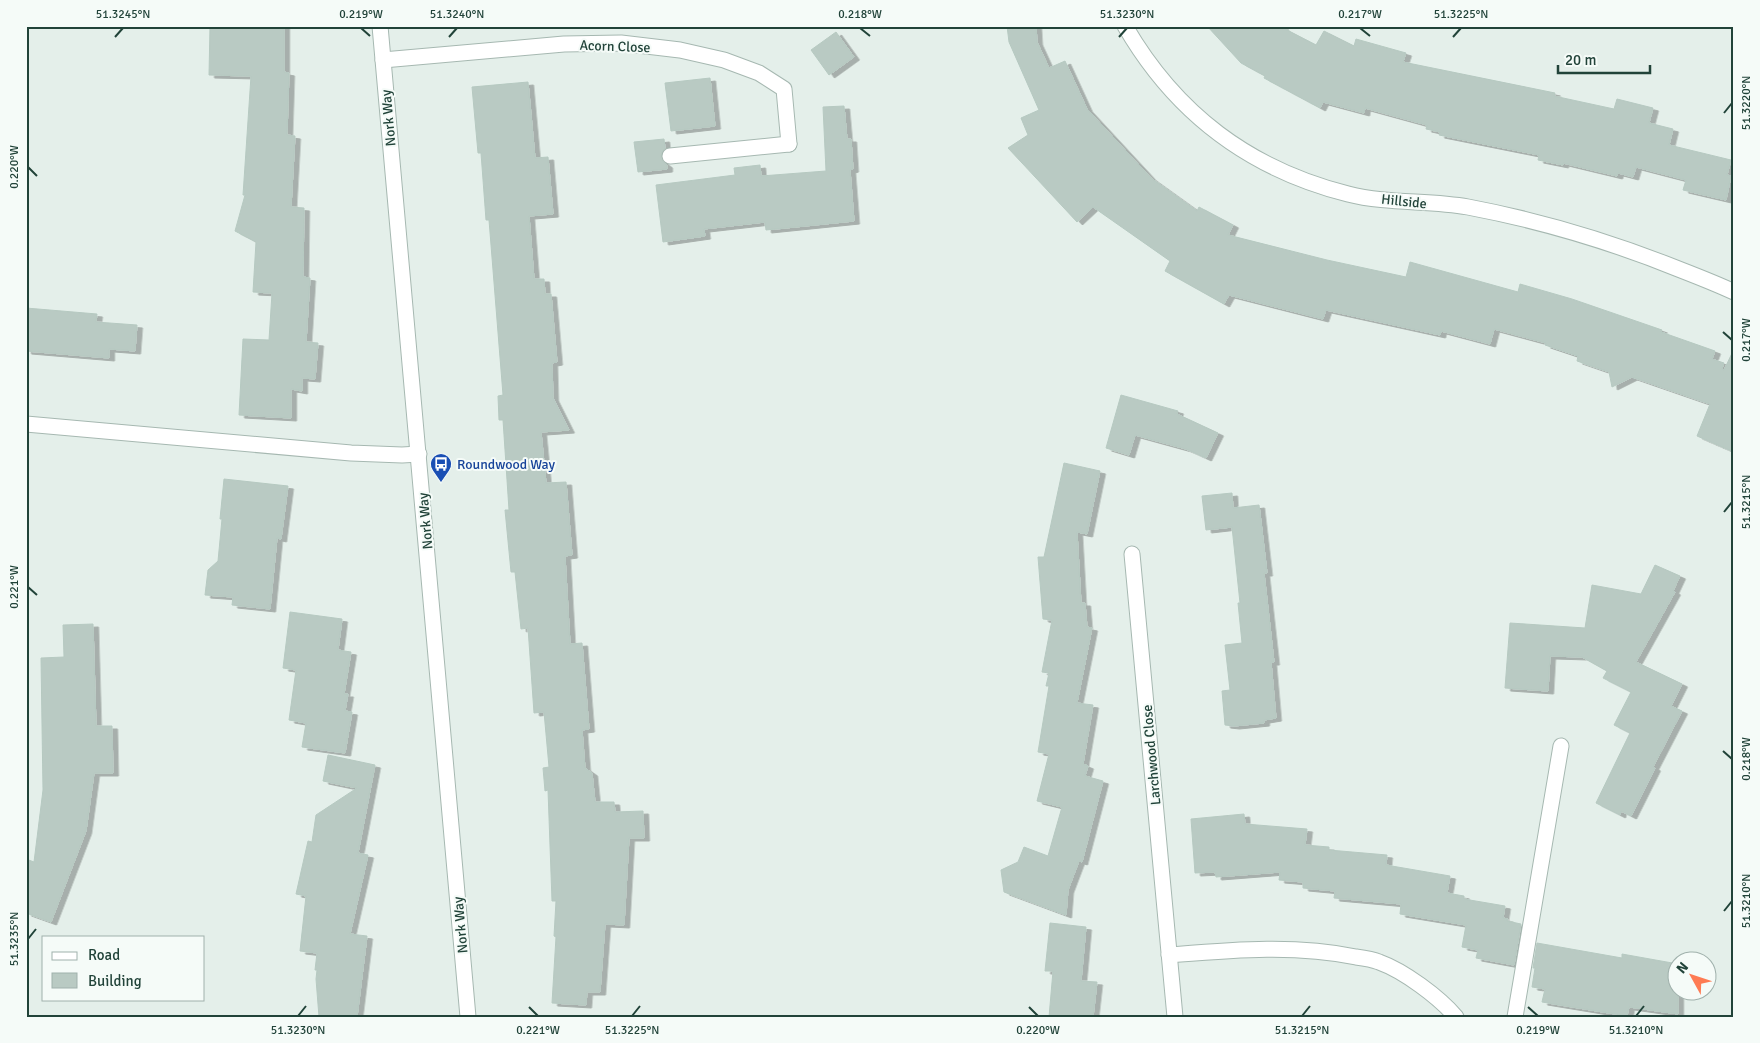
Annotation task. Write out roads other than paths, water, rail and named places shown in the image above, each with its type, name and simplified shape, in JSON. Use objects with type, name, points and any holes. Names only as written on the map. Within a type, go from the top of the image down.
[{"type":"street","name":"Nork Way","points":[[380,26],[468,1017]]},
{"type":"street","name":"Hillside","points":[[1125,26],[1138,49],[1167,87],[1197,118],[1245,153],[1298,178],[1349,194],[1465,207],[1522,218],[1599,239],[1734,292]]},
{"type":"street","name":"Acorn Close","points":[[383,60],[564,44],[621,43],[680,50],[724,60],[758,73],[784,89],[789,144],[670,156]]},
{"type":"street","points":[[26,424],[351,453],[419,454]]},
{"type":"street","name":"Larchwood Close","points":[[1132,554],[1175,1017]]},
{"type":"street","points":[[1515,1017],[1562,746]]},
{"type":"street","points":[[1169,955],[1232,950],[1296,949],[1332,952],[1379,962],[1412,979],[1447,1006],[1456,1017]]},
{"type":"place","name":"Roundwood Way","points":[[441,483]]}]
